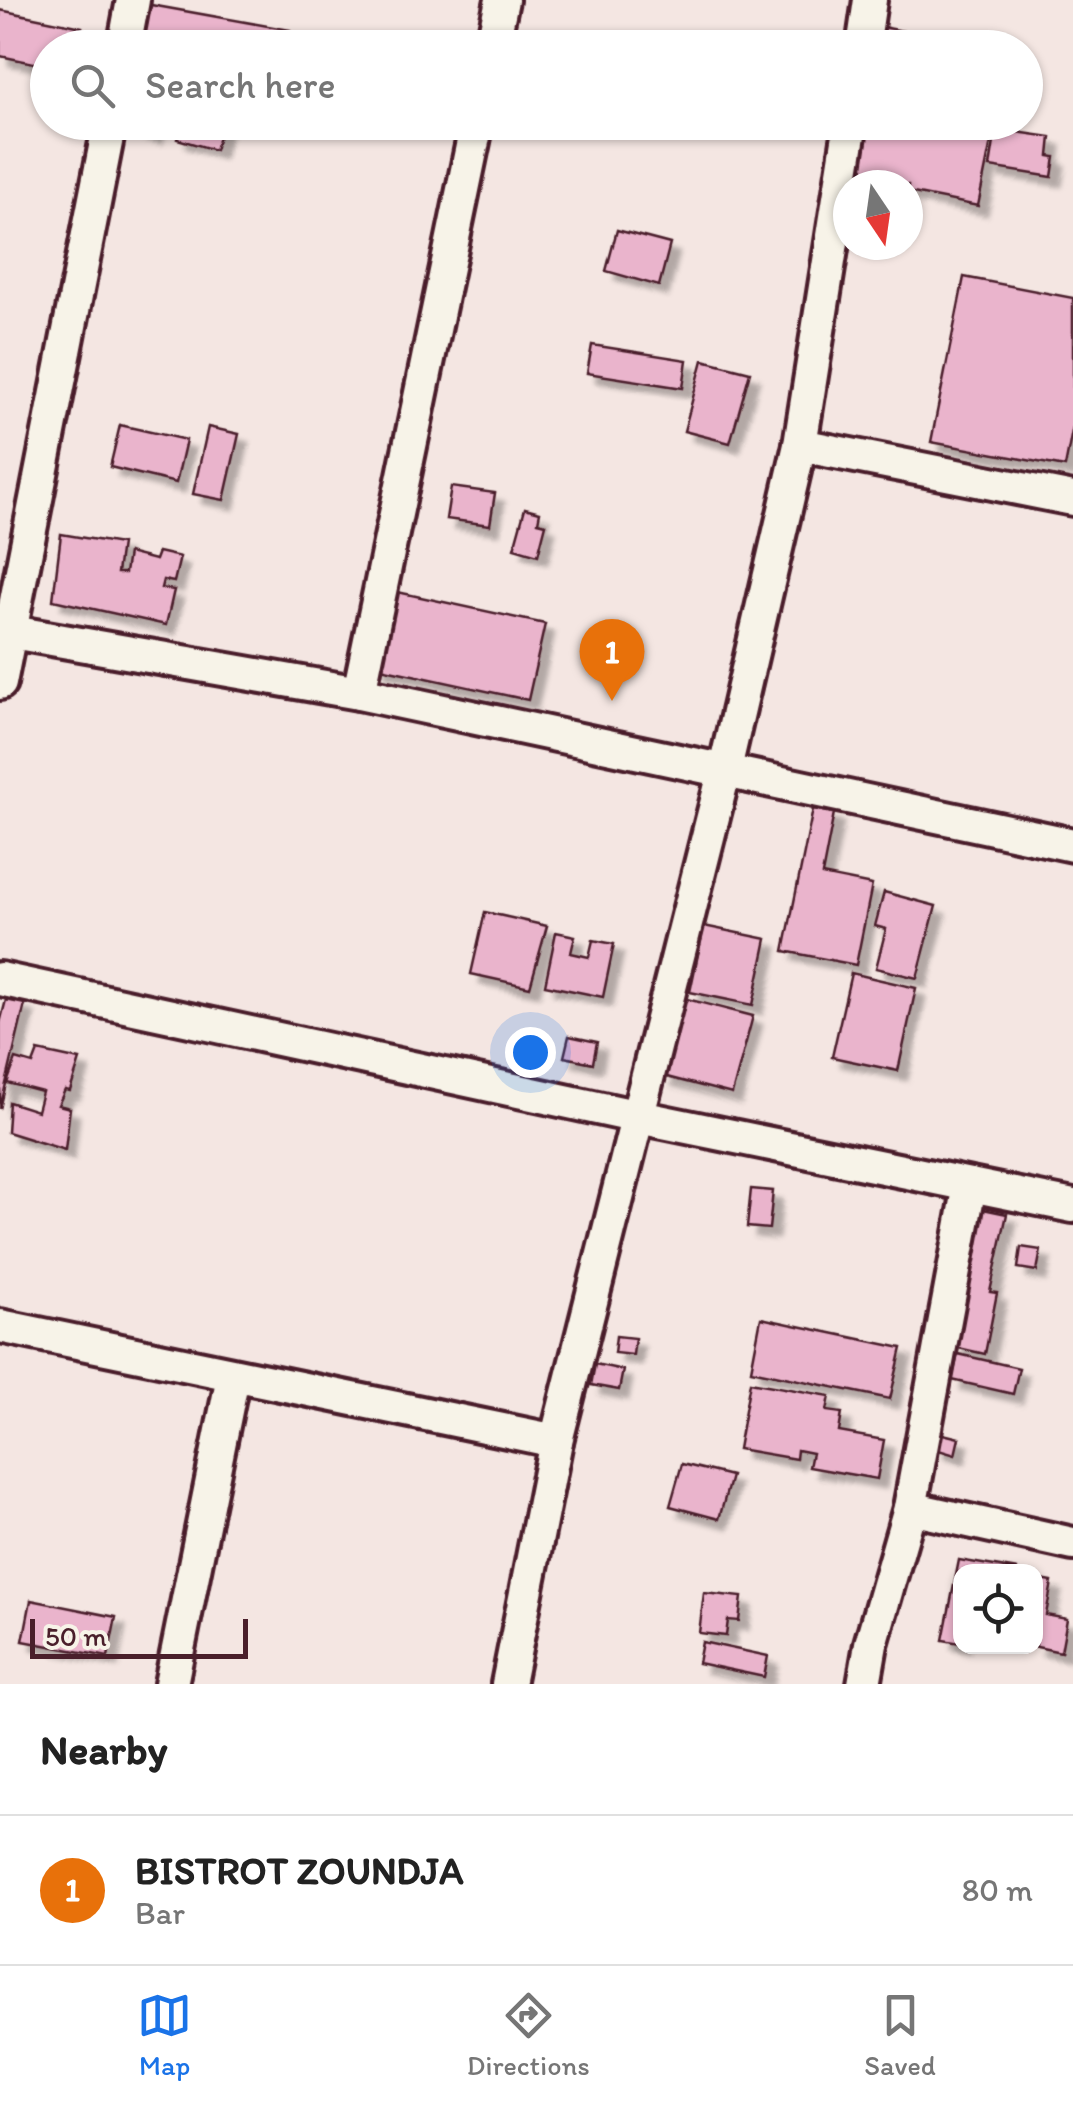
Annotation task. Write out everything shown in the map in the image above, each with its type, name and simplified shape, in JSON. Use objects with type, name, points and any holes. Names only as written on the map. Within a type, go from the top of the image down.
[{"type":"street","points":[[127,30],[133,0]]},
{"type":"street","points":[[496,30],[502,0]]},
{"type":"street","points":[[866,30],[870,0]]},
{"type":"street","points":[[0,683],[107,140]]},
{"type":"street","points":[[358,693],[472,140]]},
{"type":"street","points":[[508,1684],[556,1442],[724,773],[800,445],[848,140]]},
{"type":"street","points":[[800,445],[1073,499]]},
{"type":"street","points":[[12,632],[358,693],[1073,844]]},
{"type":"street","points":[[0,979],[1073,1206]]},
{"type":"street","points":[[864,1684],[871,1644],[910,1508],[970,1184]]},
{"type":"street","points":[[0,1326],[556,1442]]},
{"type":"street","points":[[171,1684],[234,1376]]},
{"type":"street","points":[[910,1508],[1073,1544]]},
{"type":"building","points":[[140,3],[290,30],[135,30]]},
{"type":"building","points":[[0,10],[82,27],[30,30],[30,62],[0,56]]},
{"type":"building","points":[[1051,137],[1049,156],[1055,157],[1052,177],[990,167],[994,140]]},
{"type":"building","points":[[180,140],[218,140],[215,150]]},
{"type":"building","points":[[854,140],[991,140],[978,206],[923,195],[923,170],[848,170]]},
{"type":"building","points":[[617,230],[670,244],[659,286],[606,271]]},
{"type":"building","points":[[964,277],[1073,298],[1073,426],[1065,467],[931,442]]},
{"type":"building","points":[[592,345],[687,360],[683,388],[587,373]]},
{"type":"building","points":[[703,360],[750,372],[730,443],[684,431]]},
{"type":"building","points":[[120,425],[186,440],[176,483],[110,467]]},
{"type":"building","points":[[208,427],[239,434],[224,500],[193,494]]},
{"type":"building","points":[[451,487],[495,493],[490,525],[446,519]]},
{"type":"building","points":[[525,508],[540,512],[538,522],[546,524],[538,555],[514,548]]},
{"type":"building","points":[[61,534],[121,544],[117,573],[125,573],[128,553],[155,560],[158,552],[180,557],[174,582],[163,580],[161,588],[174,590],[166,625],[53,600]]},
{"type":"building","points":[[393,591],[545,624],[528,700],[376,667]]},
{"type":"building","points":[[813,809],[834,813],[822,875],[872,885],[856,965],[784,951]]},
{"type":"building","points":[[884,892],[936,906],[917,978],[876,968],[886,929],[875,926]]},
{"type":"building","points":[[485,912],[547,926],[530,987],[471,974]]},
{"type":"building","points":[[704,926],[767,939],[753,1005],[690,992]]},
{"type":"building","points":[[556,932],[575,936],[571,953],[589,957],[593,940],[614,944],[603,997],[545,985]]},
{"type":"building","points":[[851,973],[916,988],[898,1071],[832,1057]]},
{"type":"building","points":[[683,998],[753,1016],[732,1094],[663,1076]]},
{"type":"building","points":[[6,1000],[25,1004],[0,1109],[0,1023]]},
{"type":"building","points":[[569,1036],[597,1042],[593,1063],[564,1057]]},
{"type":"building","points":[[38,1051],[80,1060],[70,1091],[65,1090],[58,1105],[70,1108],[65,1150],[7,1132],[9,1102],[37,1111],[42,1092],[7,1083],[16,1059],[33,1064]]},
{"type":"building","points":[[751,1189],[773,1191],[769,1229],[747,1227]]},
{"type":"building","points":[[983,1209],[1007,1214],[990,1292],[997,1293],[985,1354],[954,1347]]},
{"type":"building","points":[[1021,1247],[1041,1250],[1037,1271],[1018,1268]]},
{"type":"building","points":[[761,1318],[902,1348],[890,1399],[751,1370]]},
{"type":"building","points":[[616,1336],[635,1338],[633,1355],[614,1353]]},
{"type":"building","points":[[958,1354],[1019,1368],[1013,1394],[952,1380]]},
{"type":"building","points":[[595,1364],[623,1370],[619,1390],[591,1385]]},
{"type":"building","points":[[750,1382],[830,1396],[827,1411],[842,1413],[839,1432],[884,1440],[877,1479],[809,1467],[812,1453],[797,1450],[796,1459],[738,1449]]},
{"type":"building","points":[[939,1433],[959,1438],[955,1455],[935,1449]]},
{"type":"building","points":[[682,1464],[731,1476],[719,1519],[670,1506]]},
{"type":"building","points":[[1043,1580],[1052,1582],[1046,1615],[1067,1619],[1061,1652],[1043,1648]]},
{"type":"building","points":[[953,1590],[953,1642],[943,1640]]},
{"type":"building","points":[[704,1593],[742,1597],[739,1621],[728,1620],[726,1636],[699,1633]]},
{"type":"building","points":[[31,1600],[116,1617],[108,1657],[23,1641]]},
{"type":"building","points":[[702,1642],[768,1656],[764,1677],[698,1663]]},
{"type":"place","name":"BISTROT ZOUNDJA","points":[[612,701]]}]
